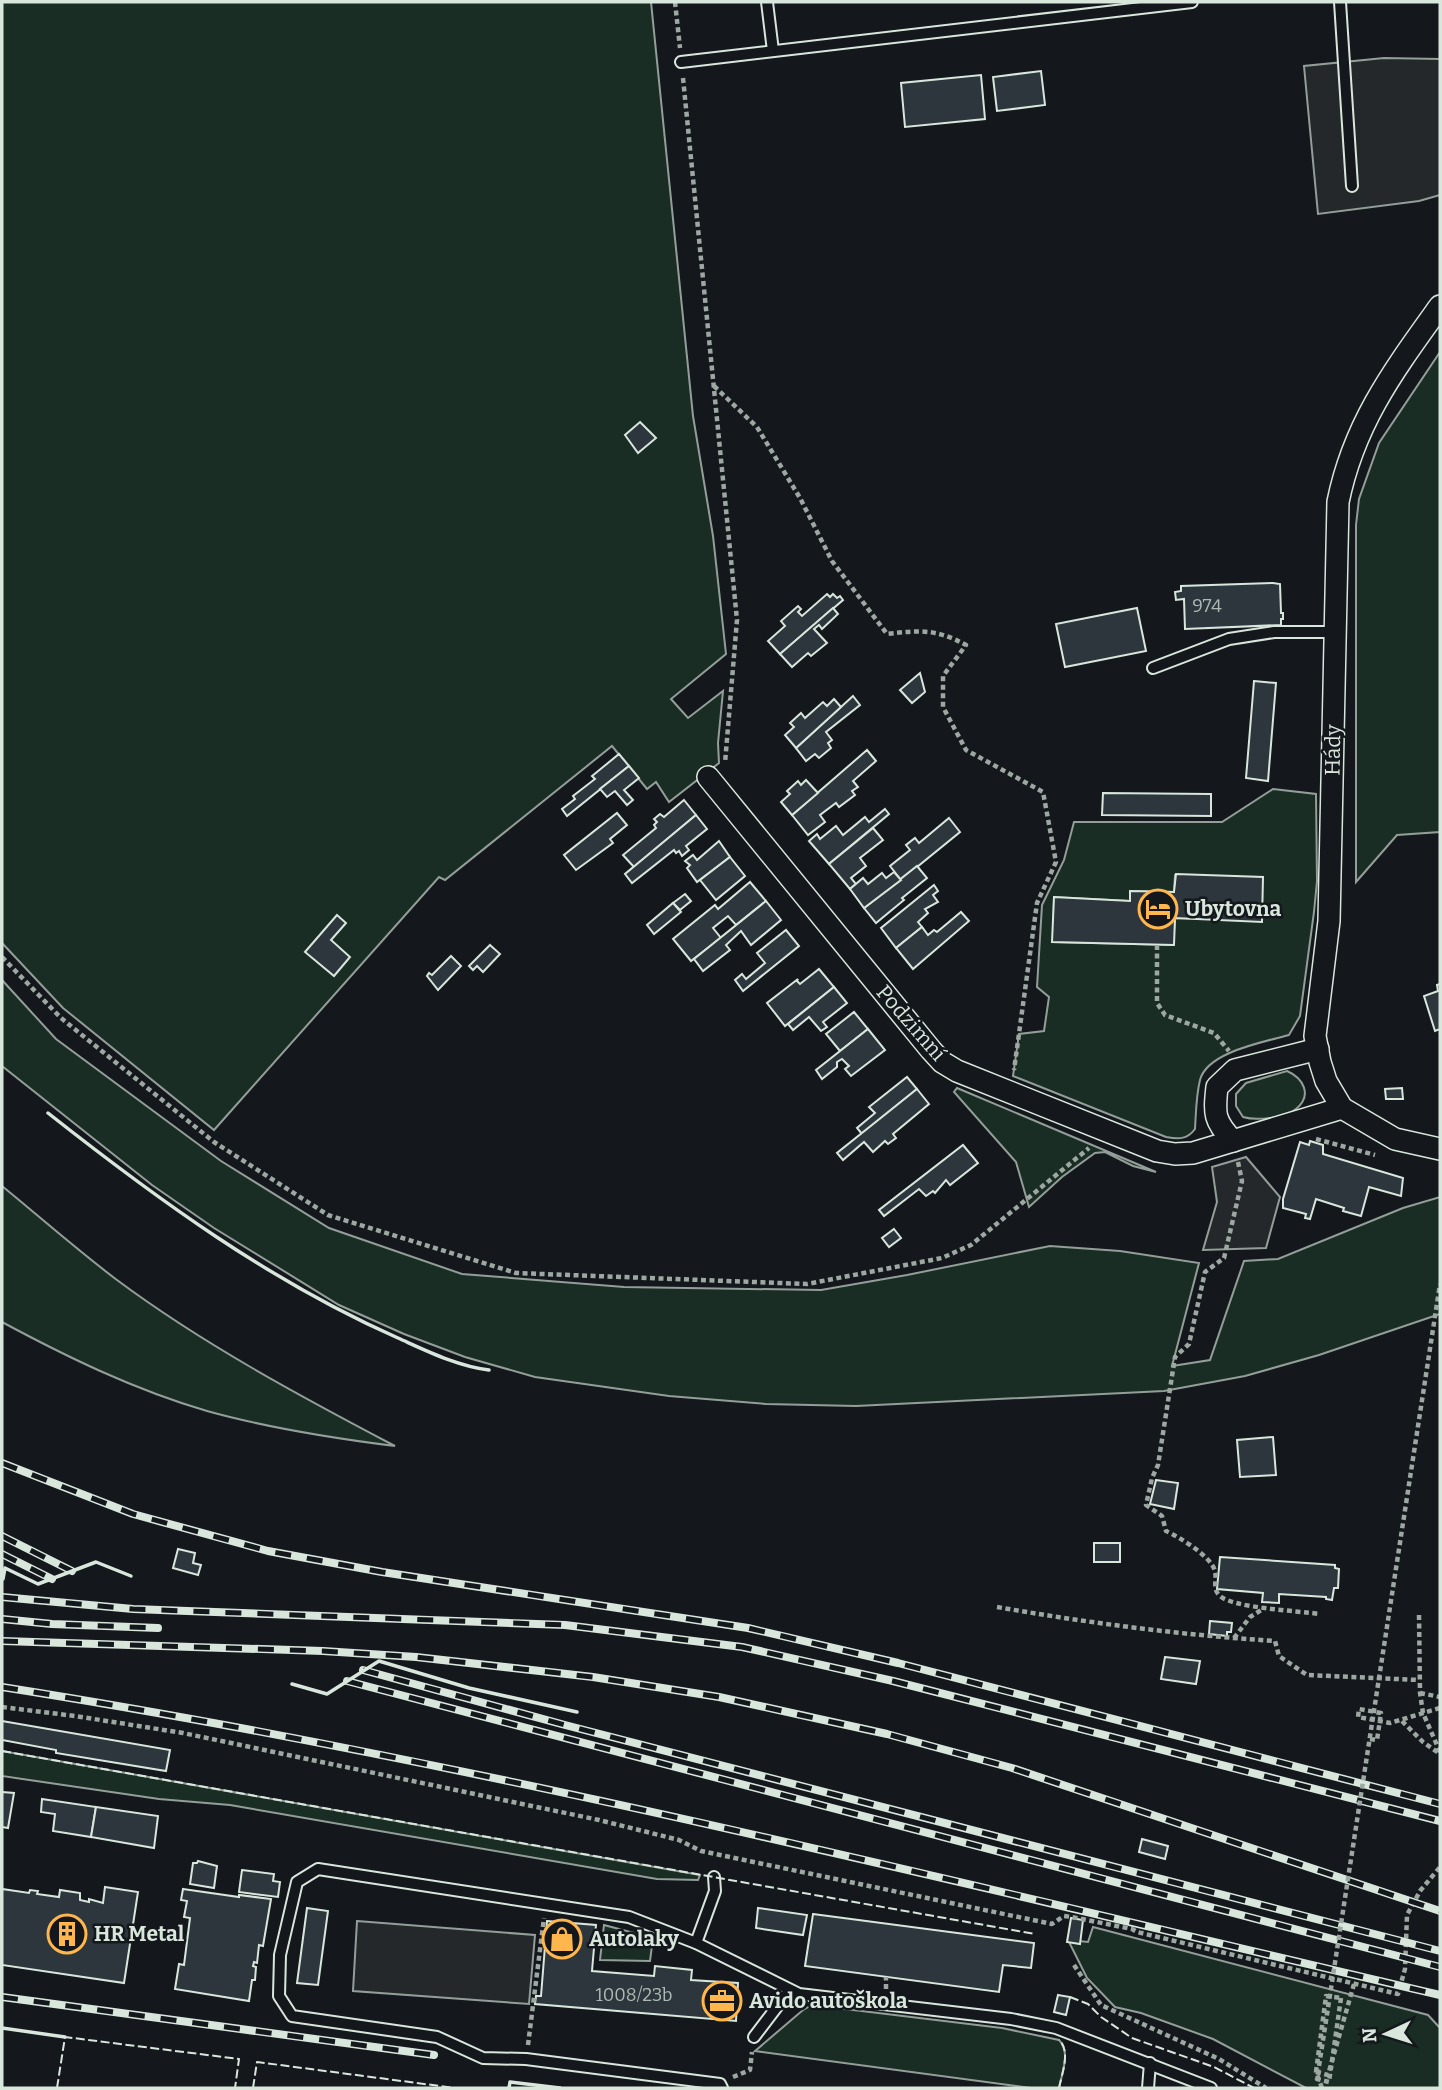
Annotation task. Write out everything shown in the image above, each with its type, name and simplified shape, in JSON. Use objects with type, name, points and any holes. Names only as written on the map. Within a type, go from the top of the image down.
[{"type":"street","name":"Hády","points":[[1342,1108],[1326,1081],[1315,1036],[1329,921],[1338,502],[1345,468],[1355,441],[1388,379],[1440,306]]},
{"type":"street","name":"Podzimní","points":[[708,777],[942,1062],[957,1071],[1157,1151],[1175,1154],[1193,1153],[1342,1108]]},
{"type":"street","points":[[1233,1140],[1219,1126],[1214,1111],[1217,1087],[1235,1070],[1318,1049]]},
{"type":"street","points":[[1342,1108],[1395,1139],[1440,1149]]},
{"type":"lane","points":[[767,2],[773,51]]},
{"type":"lane","points":[[681,62],[1154,4],[1192,2]]},
{"type":"lane","points":[[1340,2],[1352,186]]},
{"type":"lane","points":[[1153,668],[1229,639],[1274,632],[1335,632]]},
{"type":"lane","points":[[722,2088],[720,2084],[526,2059],[483,2058],[437,2037],[292,2015],[279,1996],[280,1955],[297,1882],[318,1869],[629,1917],[696,1943],[799,1994],[1011,2019],[1056,2028],[1211,2088]]},
{"type":"lane","points":[[696,1943],[715,1891],[713,1877]]},
{"type":"lane","points":[[754,2037],[789,1991]]},
{"type":"lane","points":[[1149,2088],[1150,2063]]},
{"type":"path","points":[[675,2],[737,620],[723,795]]},
{"type":"path","points":[[714,386],[757,427],[800,498],[832,561],[887,634],[921,630],[948,636],[966,645],[943,676],[943,707],[966,750],[1043,792],[1056,862],[1037,903],[1011,1092]]},
{"type":"path","points":[[1157,945],[1157,1003],[1165,1015],[1218,1036],[1231,1055],[1223,1059]]},
{"type":"path","points":[[2,957],[61,1018],[214,1142],[328,1215],[516,1273],[807,1284],[942,1258],[971,1245],[1107,1131]]},
{"type":"path","points":[[1306,1136],[1381,1157]]},
{"type":"path","points":[[1241,1181],[1224,1258],[1205,1272],[1189,1344],[1175,1357],[1158,1460],[1146,1505],[1162,1516],[1166,1531],[1183,1539],[1212,1565],[1217,1595],[1229,1602],[1263,1609],[1320,1614]]},
{"type":"path","points":[[1322,2088],[1316,2072],[1326,1996],[1340,1998],[1329,2081],[1317,2079],[1370,1739],[1440,1284]]},
{"type":"path","points":[[997,1607],[1098,1624],[1275,1642],[1279,1656],[1307,1675],[1419,1680]]},
{"type":"path","points":[[1233,1639],[1250,1617],[1263,1609]]},
{"type":"path","points":[[1419,1615],[1419,1680],[1423,1713],[1440,1753]]},
{"type":"path","points":[[1420,1693],[1440,1697]]},
{"type":"path","points":[[2,1707],[220,1740],[599,1820],[679,1840],[701,1851],[719,1855],[1052,1924],[1064,1916],[1072,1917],[1398,1994],[1405,1969],[1408,1915],[1420,1891],[1440,1867]]},
{"type":"path","points":[[1370,1739],[1377,1740],[1379,1727],[1381,1713],[1359,1709],[1358,1717],[1371,1719],[1383,1721],[1402,1721],[1440,1708]]},
{"type":"path","points":[[1402,1721],[1423,1742],[1440,1753]]},
{"type":"path","points":[[530,2032],[545,1904]]},
{"type":"path","points":[[1074,1965],[1101,2005],[1219,2059],[1266,2088]]},
{"type":"path","points":[[1316,2072],[1328,2075],[1354,1984]]},
{"type":"green space","points":[[2,2],[651,2],[693,416],[713,536],[726,654],[671,699],[688,718],[723,691],[718,743],[719,763],[669,802],[656,782],[647,789],[612,746],[445,880],[439,877],[214,1130],[63,1008],[2,943]]},
{"type":"green space","points":[[1440,352],[1440,832],[1397,835],[1356,882],[1356,525],[1359,499],[1379,443]]},
{"type":"green space","points":[[1273,789],[1316,794],[1317,881],[1314,912],[1300,1016],[1289,1035],[1252,1045],[1213,1062],[1200,1080],[1195,1129],[1182,1138],[1166,1137],[1013,1076],[1019,1034],[1044,1031],[1049,997],[1037,987],[1042,905],[1064,860],[1074,822],[1222,822]],"holes":[[[1175,875],[1261,878],[1260,920],[1175,918],[1173,945],[1053,942],[1054,897],[1130,901],[1131,891],[1174,892]]]},
{"type":"green space","points":[[2,980],[56,1039],[221,1161],[329,1228],[462,1274],[624,1287],[821,1290],[1050,1246],[1120,1251],[1199,1263],[1172,1366],[1210,1360],[1244,1261],[1278,1259],[1403,1208],[1440,1197],[1440,1314],[1319,1355],[1245,1376],[1164,1391],[856,1406],[766,1404],[669,1396],[535,1377],[465,1357],[339,1305],[214,1228],[152,1185],[2,1066]]},
{"type":"green space","points":[[1287,1071],[1298,1078],[1304,1087],[1301,1104],[1278,1117],[1243,1117],[1236,1106],[1236,1094],[1246,1083]]},
{"type":"green space","points":[[957,1088],[1156,1172],[1133,1166],[1105,1152],[1095,1153],[1062,1177],[1029,1207],[1016,1162],[954,1092]]},
{"type":"green space","points":[[2,1186],[102,1269],[183,1326],[288,1388],[395,1446],[276,1427],[180,1403],[102,1372],[2,1322]]},
{"type":"green space","points":[[2,1751],[700,1875],[698,1880],[657,1879],[230,1805],[159,1799],[2,1776]]},
{"type":"green space","points":[[604,1925],[653,1938],[650,1961],[600,1960]]},
{"type":"green space","points":[[1093,1927],[1428,2015],[1440,2028],[1440,2088],[1306,2088],[1213,2039],[1141,2013],[1115,2007],[1087,1978],[1068,1940],[1088,1942]]},
{"type":"green space","points":[[812,2005],[1002,2028],[1059,2040],[1065,2056],[1059,2088],[1031,2088],[755,2051]]},
{"type":"shaded area","points":[[1384,58],[1440,59],[1440,195],[1419,201],[1318,214],[1304,66]]},
{"type":"shaded area","points":[[1246,1157],[1280,1197],[1266,1248],[1203,1250],[1217,1202],[1212,1167]]},
{"type":"shaded area","points":[[357,1921],[535,1935],[529,2004],[353,1991]]},
{"type":"building","points":[[1041,71],[1045,105],[997,111],[993,77]]},
{"type":"building","points":[[981,75],[985,119],[905,127],[901,83]]},
{"type":"building","points":[[640,422],[656,438],[638,453],[625,435]]},
{"type":"building","points":[[1280,584],[1283,613],[1281,625],[1185,629],[1184,599],[1176,600],[1175,592],[1181,591],[1181,586]]},
{"type":"building","points":[[827,594],[830,597],[833,594],[837,598],[840,596],[843,600],[780,654],[768,641],[785,626],[781,621],[798,606],[801,609],[798,612],[802,616]]},
{"type":"building","points":[[833,608],[838,614],[822,629],[819,625],[814,629],[827,643],[811,656],[808,653],[792,667],[780,654]]},
{"type":"building","points":[[1137,608],[1146,651],[1065,667],[1056,624]]},
{"type":"building","points":[[920,673],[925,692],[912,703],[900,690]]},
{"type":"building","points":[[1254,681],[1276,683],[1268,781],[1246,778]]},
{"type":"building","points":[[853,696],[860,705],[826,732],[832,740],[828,743],[831,748],[819,758],[815,754],[806,761],[796,748]]},
{"type":"building","points":[[834,699],[841,707],[796,748],[785,735],[794,727],[790,723],[801,713],[805,718],[823,702],[827,706]]},
{"type":"building","points":[[867,750],[876,761],[853,781],[858,787],[852,791],[855,795],[839,807],[836,803],[820,815],[825,822],[808,835],[792,815]]},
{"type":"building","points":[[619,754],[629,766],[567,816],[562,809],[575,799],[573,796],[595,779],[592,776]]},
{"type":"building","points":[[629,766],[639,778],[624,790],[633,800],[627,805],[615,791],[607,797],[600,789]]},
{"type":"building","points":[[806,780],[818,793],[792,815],[781,802],[790,794],[787,791],[798,781],[801,785]]},
{"type":"building","points":[[1103,793],[1211,794],[1211,816],[1102,815]]},
{"type":"building","points":[[684,800],[696,815],[634,867],[623,855],[656,828],[654,825],[657,822],[654,819],[660,814],[664,817]]},
{"type":"building","points":[[885,809],[889,814],[829,864],[809,841],[817,834],[820,839],[836,826],[843,835],[865,817],[869,822]]},
{"type":"building","points":[[617,813],[627,825],[610,839],[613,843],[576,870],[564,855]]},
{"type":"building","points":[[696,815],[707,829],[686,846],[689,850],[682,856],[679,851],[676,853],[674,850],[632,883],[625,874]]},
{"type":"building","points":[[949,818],[960,832],[901,880],[890,866],[910,850],[906,845],[915,838],[919,843]]},
{"type":"building","points":[[873,828],[883,840],[860,858],[866,866],[851,878],[856,884],[850,889],[829,864]]},
{"type":"building","points":[[719,841],[730,857],[697,882],[687,868],[690,865],[685,861],[693,855],[697,860]]},
{"type":"building","points":[[730,857],[745,876],[716,900],[700,880]]},
{"type":"building","points":[[917,866],[927,878],[876,923],[864,908]]},
{"type":"building","points":[[894,872],[901,880],[864,908],[850,889],[863,878],[868,884],[882,873],[886,878]]},
{"type":"building","name":"Ubytovna","points":[[1176,874],[1263,877],[1262,922],[1175,918],[1174,945],[1052,942],[1054,897],[1130,901],[1130,891],[1174,892]]},
{"type":"building","points":[[750,882],[766,901],[736,925],[728,916],[713,928],[721,938],[691,961],[673,939],[715,905],[718,909]]},
{"type":"building","points":[[934,885],[938,891],[933,895],[938,902],[925,909],[928,913],[918,922],[922,927],[896,948],[881,928]]},
{"type":"building","points":[[685,894],[691,901],[680,910],[673,903]]},
{"type":"building","points":[[766,901],[781,920],[751,945],[741,931],[726,945],[730,950],[703,971],[694,959]]},
{"type":"building","points":[[673,903],[681,912],[654,934],[647,925]]},
{"type":"building","points":[[961,912],[969,921],[913,969],[896,948],[922,927],[928,935],[934,930],[937,932]]},
{"type":"building","points":[[337,915],[346,923],[331,940],[350,957],[334,976],[305,952]]},
{"type":"building","points":[[786,930],[799,946],[743,991],[735,980],[742,974],[746,979],[765,963],[757,953]]},
{"type":"building","points":[[490,945],[500,954],[483,972],[477,966],[473,970],[469,966]]},
{"type":"building","points":[[451,956],[461,966],[438,990],[427,976],[429,973],[432,975]]},
{"type":"building","points":[[819,969],[834,987],[785,1026],[767,1003],[798,979],[800,984]]},
{"type":"building","points":[[1440,984],[1440,1029],[1435,1031],[1424,996],[1438,991],[1437,985]]},
{"type":"building","points":[[834,987],[847,1003],[823,1022],[827,1027],[821,1031],[809,1017],[793,1030],[788,1024]]},
{"type":"building","points":[[854,1012],[868,1029],[840,1051],[826,1034]]},
{"type":"building","points":[[868,1029],[885,1050],[851,1076],[845,1069],[849,1066],[842,1059],[837,1062],[837,1067],[822,1079],[816,1070]]},
{"type":"building","points":[[907,1077],[917,1089],[862,1134],[857,1128],[875,1113],[869,1107]]},
{"type":"building","points":[[1402,1088],[1403,1099],[1386,1099],[1385,1089]]},
{"type":"building","points":[[917,1089],[929,1104],[893,1134],[896,1138],[888,1144],[885,1141],[873,1152],[864,1142],[843,1160],[837,1153]]},
{"type":"building","points":[[1310,1141],[1323,1145],[1323,1154],[1403,1178],[1401,1196],[1369,1187],[1361,1216],[1316,1199],[1310,1219],[1305,1218],[1306,1214],[1283,1208],[1283,1199],[1300,1142],[1309,1145]]},
{"type":"building","points":[[963,1145],[978,1163],[950,1185],[946,1180],[935,1193],[933,1191],[926,1196],[919,1189],[884,1216],[879,1210]]},
{"type":"building","points":[[894,1229],[901,1238],[889,1247],[882,1238]]},
{"type":"building","points":[[1273,1437],[1276,1475],[1240,1477],[1237,1440]]},
{"type":"building","points":[[1156,1480],[1178,1483],[1174,1509],[1150,1504]]},
{"type":"building","points":[[1094,1543],[1120,1543],[1120,1562],[1094,1562]]},
{"type":"building","points":[[178,1549],[195,1553],[193,1563],[201,1565],[198,1575],[173,1568]]},
{"type":"building","points":[[1220,1557],[1335,1565],[1335,1568],[1339,1569],[1338,1588],[1334,1588],[1332,1600],[1326,1597],[1279,1594],[1279,1603],[1262,1602],[1263,1593],[1217,1589]]},
{"type":"building","points":[[1210,1621],[1232,1623],[1231,1632],[1227,1632],[1227,1636],[1209,1634]]},
{"type":"building","points":[[1165,1657],[1200,1661],[1196,1684],[1161,1679]]},
{"type":"building","points":[[2,1721],[170,1750],[166,1771],[56,1753],[56,1750],[2,1740]]},
{"type":"building","points":[[2,1792],[14,1793],[8,1828],[2,1827]]},
{"type":"building","points":[[42,1799],[96,1807],[91,1837],[53,1831],[55,1814],[41,1812]]},
{"type":"building","points":[[96,1807],[158,1816],[154,1848],[91,1837]]},
{"type":"building","points":[[1142,1839],[1168,1846],[1165,1859],[1139,1852]]},
{"type":"building","points":[[198,1861],[217,1866],[214,1888],[190,1884],[193,1863]]},
{"type":"building","points":[[242,1870],[274,1874],[273,1881],[280,1882],[278,1897],[239,1892]]},
{"type":"building","name":"HR Metal","points":[[105,1887],[138,1892],[124,1983],[2,1965],[2,1889],[29,1893],[30,1890],[38,1891],[37,1894],[59,1897],[60,1890],[80,1893],[80,1900],[89,1902],[89,1899],[103,1903]]},
{"type":"building","points":[[183,1889],[271,1899],[263,1946],[259,1945],[257,1963],[254,1962],[253,1966],[256,1967],[255,1980],[252,1980],[249,2001],[175,1989],[179,1964],[184,1965],[190,1918],[184,1917],[187,1901],[181,1900]]},
{"type":"building","points":[[307,1908],[328,1911],[318,1985],[297,1983]]},
{"type":"building","points":[[758,1908],[807,1915],[803,1935],[756,1928]]},
{"type":"building","points":[[813,1914],[1034,1943],[1031,1968],[1003,1965],[999,1992],[805,1966]]},
{"type":"building","points":[[1071,1918],[1083,1920],[1080,1944],[1067,1942]]},
{"type":"building","points":[[547,1921],[596,1925],[592,1971],[654,1976],[655,1966],[692,1970],[691,1980],[738,1983],[736,2021],[535,2004],[536,1996],[541,1996]]},
{"type":"building","points":[[1058,1995],[1070,1997],[1066,2015],[1054,2012]]},
{"type":"railway","points":[[2,1463],[133,1514],[268,1551],[382,1572],[748,1628],[898,1663],[1440,1804]]},
{"type":"railway","points":[[2,1536],[72,1571]]},
{"type":"railway","points":[[2,1554],[52,1579]]},
{"type":"railway","points":[[2,1597],[133,1609],[565,1625],[742,1647],[893,1681],[1440,1821]]},
{"type":"railway","points":[[2,1619],[52,1624],[158,1628]]},
{"type":"railway","points":[[2,1641],[323,1651],[416,1657],[593,1677],[719,1697],[887,1734],[1012,1768],[1440,1911]]},
{"type":"railway","points":[[363,1670],[565,1725],[1440,1951]]},
{"type":"railway","points":[[347,1681],[1440,1967]]},
{"type":"railway","points":[[2,1687],[364,1752],[544,1789],[903,1869],[1440,1995]]},
{"type":"railway","points":[[2,1997],[434,2055]]},
{"type":"fence","points":[[2,1751],[1035,1934]]},
{"type":"fence","points":[[1070,1997],[1088,2004],[1101,2017],[1132,2038],[1214,2067],[1254,2088]]},
{"type":"fence","points":[[57,2088],[65,2037],[239,2059],[235,2088]]},
{"type":"fence","points":[[1059,2040],[1065,2056],[1059,2088]]},
{"type":"fence","points":[[253,2088],[257,2062],[455,2088]]},
{"type":"wall","points":[[48,1113],[131,1177],[260,1265],[351,1316],[431,1353],[454,1362],[489,1370]]},
{"type":"wall","points":[[3,1579],[5,1568],[38,1584],[96,1562],[131,1576]]},
{"type":"wall","points":[[292,1684],[327,1694],[379,1661],[469,1688],[577,1712]]},
{"type":"wall","points":[[2,2028],[65,2037]]},
{"type":"wall","points":[[509,2088],[510,2082],[560,2088]]},
{"type":"place","name":"Ubytovna","points":[[1158,909]]},
{"type":"place","name":"HR Metal","points":[[67,1934]]},
{"type":"place","name":"Autolaky","points":[[562,1939]]},
{"type":"place","name":"Avido autoškola","points":[[722,2001]]}]
